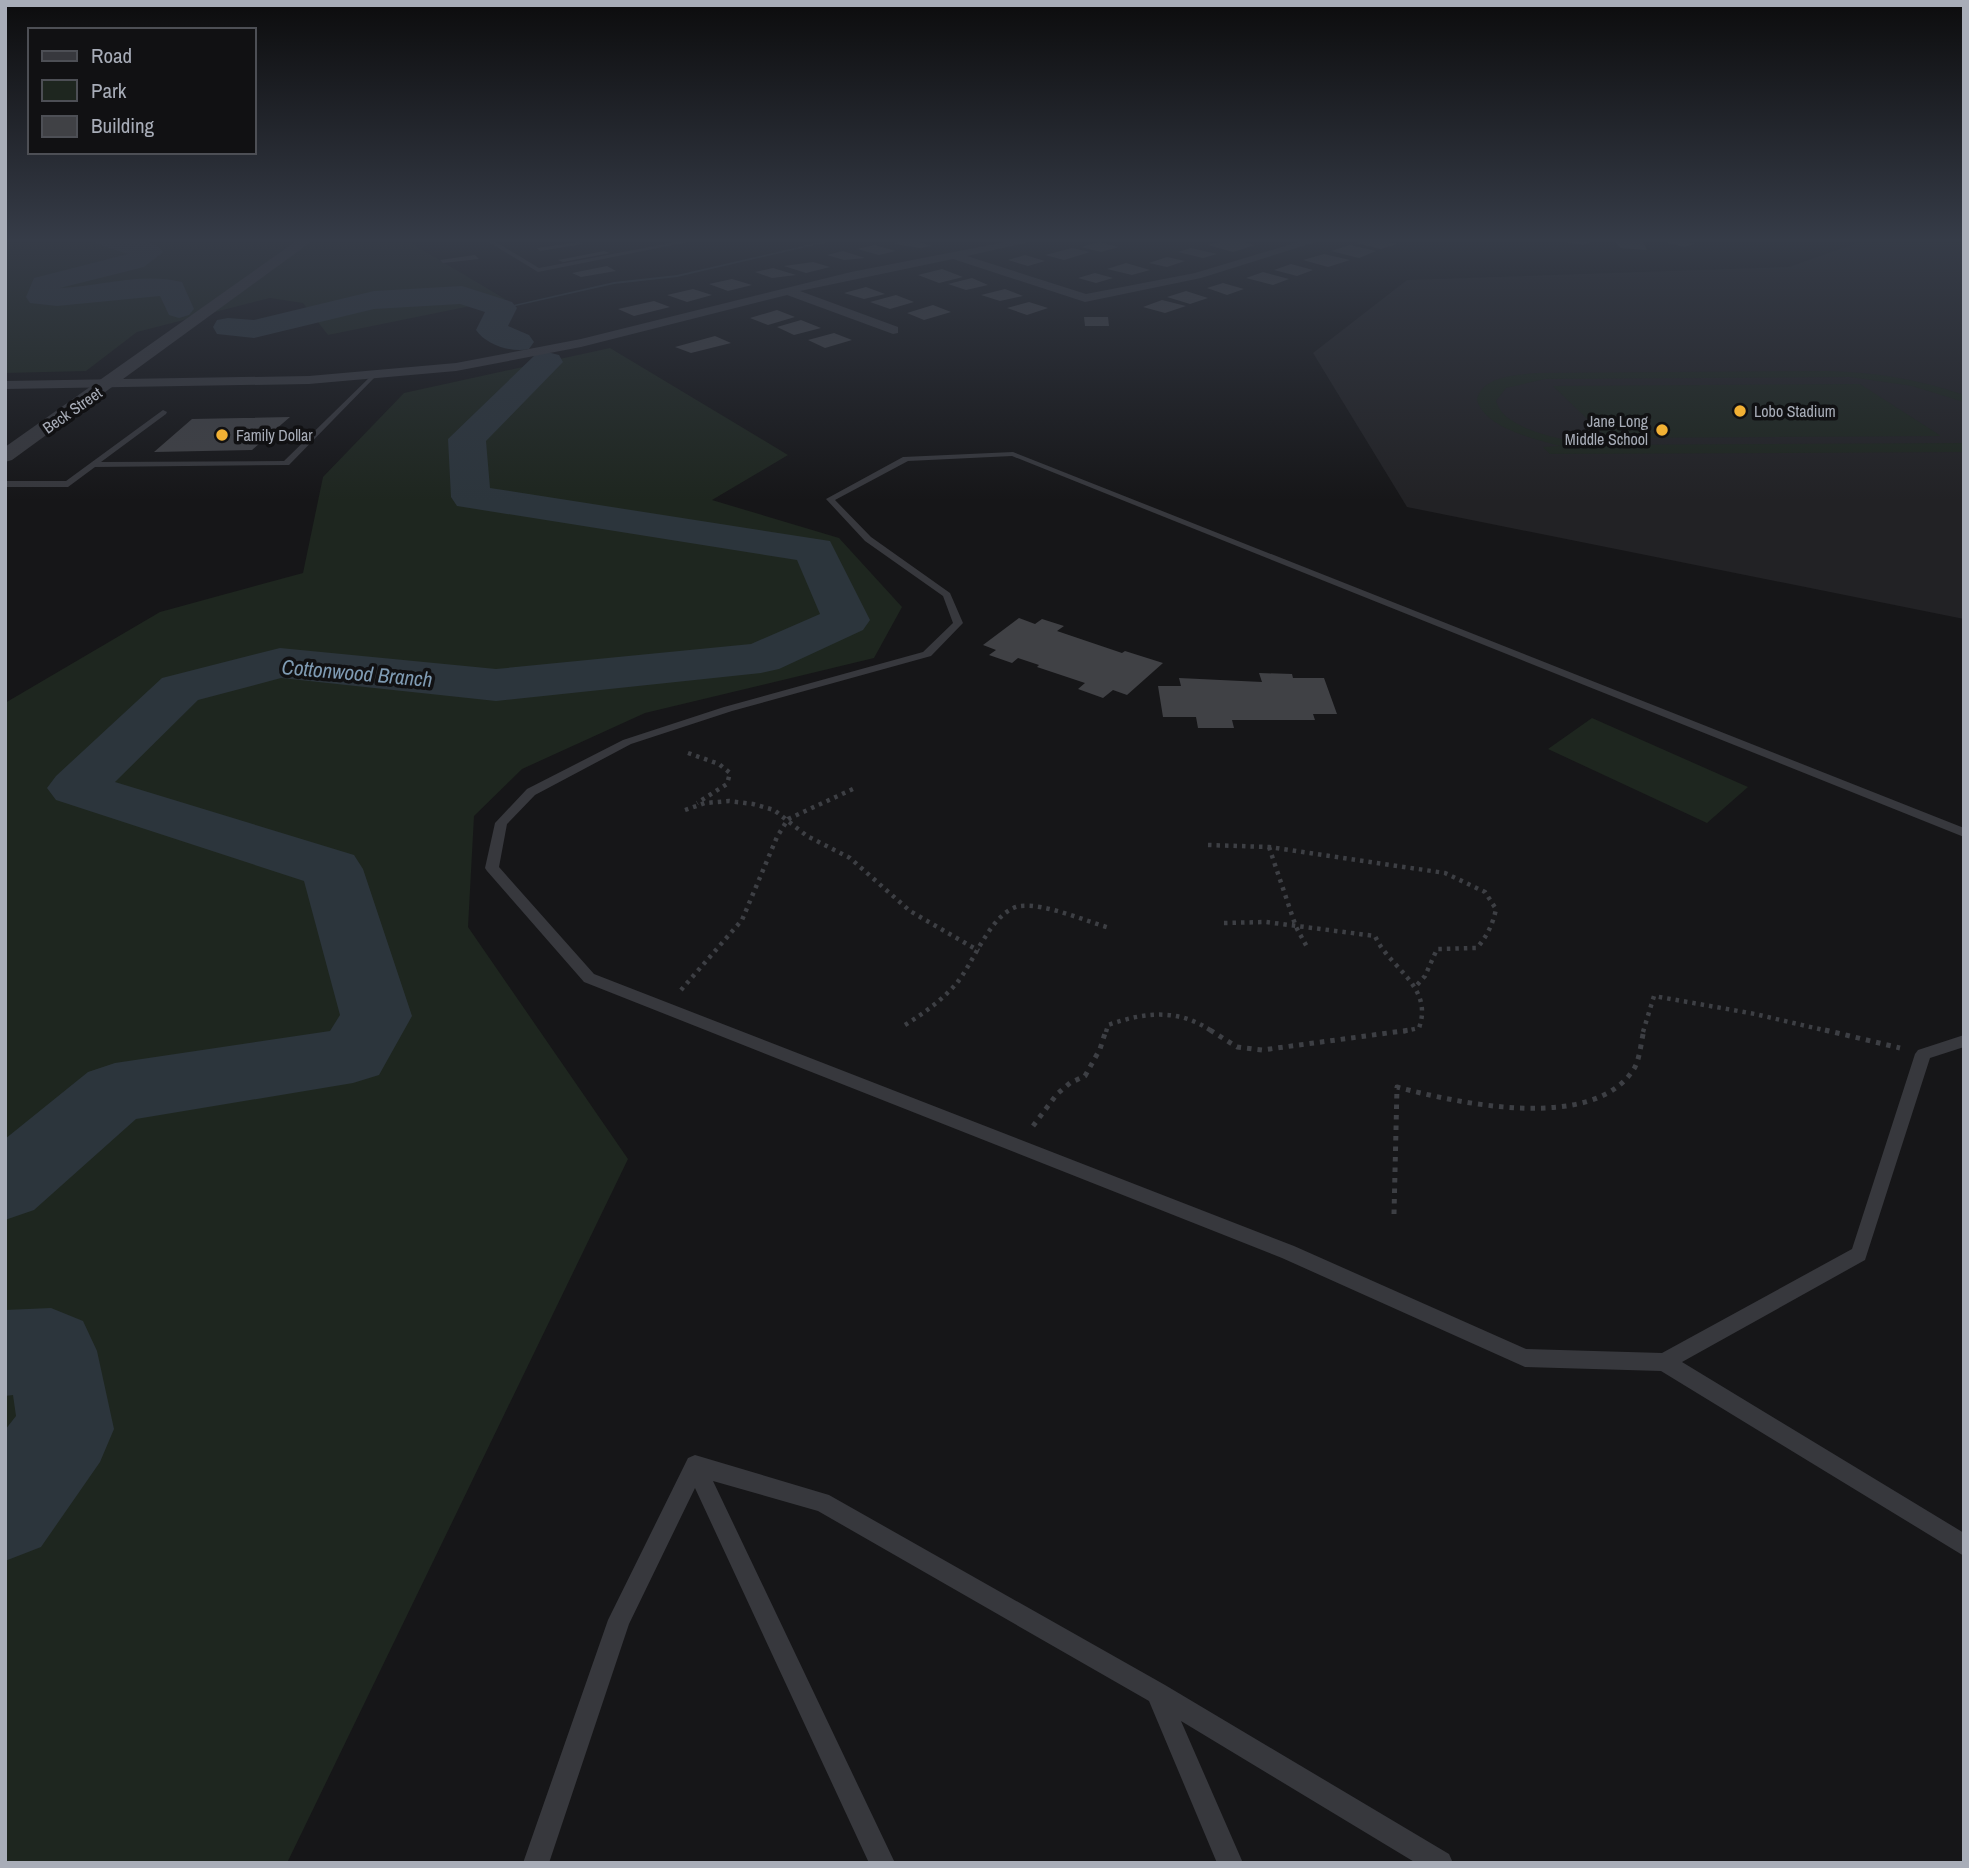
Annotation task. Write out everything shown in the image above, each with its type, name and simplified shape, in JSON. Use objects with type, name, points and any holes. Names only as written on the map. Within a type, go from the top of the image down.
[{"type":"street","name":"Beck Street","points":[[5,456],[188,326]]},
{"type":"street","points":[[5,385],[373,376],[456,367],[581,343],[647,326]]},
{"type":"street","points":[[883,326],[893,330]]},
{"type":"lane","points":[[93,465],[286,463],[373,376]]},
{"type":"lane","points":[[5,484],[68,484],[163,412]]},
{"type":"lane","points":[[1964,834],[1013,454],[906,459],[830,499],[868,540],[947,595],[958,623],[927,654],[728,709],[626,742],[531,792],[501,822],[492,868],[589,978],[1288,1252],[1525,1357],[1664,1362],[1964,1545]]},
{"type":"lane","points":[[1664,1362],[1859,1254],[1923,1054],[1964,1041]]},
{"type":"lane","points":[[695,1465],[822,1502],[1157,1693],[1440,1863]]},
{"type":"lane","points":[[536,1863],[620,1620],[695,1465]]},
{"type":"lane","points":[[695,1465],[882,1863]]},
{"type":"lane","points":[[1157,1693],[1230,1863]]},
{"type":"path","points":[[685,810],[727,784],[730,773],[719,764],[688,753]]},
{"type":"path","points":[[666,1008],[742,920],[777,837],[788,819],[853,789]]},
{"type":"path","points":[[696,803],[755,805],[772,809],[805,835],[848,857],[909,910],[936,927],[964,939],[979,951]]},
{"type":"path","points":[[1208,845],[1269,847],[1445,873],[1485,892],[1496,909],[1494,923],[1486,938],[1477,948],[1437,949],[1425,976],[1417,985]]},
{"type":"path","points":[[1269,847],[1296,927],[1307,947]]},
{"type":"path","points":[[905,1024],[944,999],[962,979],[998,918],[1014,908],[1024,906],[1110,928]]},
{"type":"path","points":[[1017,1146],[1057,1094],[1070,1083],[1085,1076],[1100,1049],[1108,1025],[1148,1014],[1165,1013],[1199,1022],[1240,1049],[1291,1048],[1318,1041],[1396,1035],[1419,1028],[1424,1017],[1417,985],[1378,945],[1375,936],[1266,922],[1224,923]]},
{"type":"path","points":[[1394,1214],[1397,1087],[1437,1099],[1514,1108],[1592,1102],[1615,1089],[1634,1068],[1654,996],[1755,1014],[1923,1054]]},
{"type":"shaded area","name":"Jane Long Middle School","points":[[1348,326],[1964,326],[1964,619],[1407,507],[1313,353]]},
{"type":"green space","points":[[5,326],[160,326],[137,332],[86,371],[5,373]]},
{"type":"green space","points":[[321,326],[371,326],[328,335]]},
{"type":"green space","points":[[610,348],[788,455],[712,500],[839,538],[902,607],[874,658],[645,713],[522,769],[474,816],[468,927],[628,1159],[287,1863],[5,1863],[5,703],[160,612],[303,573],[323,477],[404,393]]},
{"type":"green space","points":[[1827,371],[1913,381],[1964,395],[1964,402],[1912,386],[1850,377],[1545,379],[1506,388],[1496,401],[1502,412],[1525,427],[1556,437],[1598,445],[1964,443],[1964,452],[1550,454],[1543,447],[1560,446],[1525,436],[1500,425],[1481,409],[1477,399],[1480,391],[1493,381],[1537,373]]},
{"type":"green space","name":"Lobo Stadium","points":[[1860,384],[1941,436],[1607,438],[1553,386]]},
{"type":"green space","points":[[1592,718],[1748,787],[1707,823],[1548,749]]},
{"type":"building","points":[[816,326],[821,328],[794,335],[777,327]]},
{"type":"building","points":[[834,333],[852,340],[825,348],[808,340]]},
{"type":"building","points":[[715,336],[731,343],[691,353],[675,347]]},
{"type":"building","name":"Family Dollar","points":[[290,417],[252,450],[154,452],[192,419]]},
{"type":"building","points":[[1019,618],[1035,624],[1042,619],[1064,626],[1057,631],[1122,653],[1125,651],[1163,663],[1127,695],[1113,690],[1103,698],[1078,689],[1085,683],[1037,667],[1039,665],[1018,658],[1012,663],[989,655],[996,650],[983,645]]},
{"type":"building","points":[[1259,673],[1292,674],[1293,678],[1324,678],[1337,714],[1313,714],[1315,720],[1232,720],[1234,728],[1198,728],[1196,717],[1163,717],[1158,686],[1181,686],[1179,678],[1262,682]]},
{"type":"waterway","name":"Cottonwood Branch","points":[[228,327],[254,329],[266,326]]},
{"type":"waterway","name":"Cottonwood Branch","points":[[493,326],[491,330],[518,342]]},
{"type":"waterway","name":"Cottonwood Branch","points":[[5,1186],[115,1093],[353,1055],[376,1016],[332,869],[76,788],[180,689],[280,663],[496,685],[761,658],[846,620],[815,550],[471,497],[467,439],[547,362]]},
{"type":"waterway","name":"Cottonwood Branch","points":[[5,1353],[51,1351],[66,1429],[5,1511]]},
{"type":"place","name":"Lobo Stadium","points":[[1740,411]]},
{"type":"place","name":"Jane Long Middle School","points":[[1662,430]]},
{"type":"place","name":"Family Dollar","points":[[222,435]]}]
